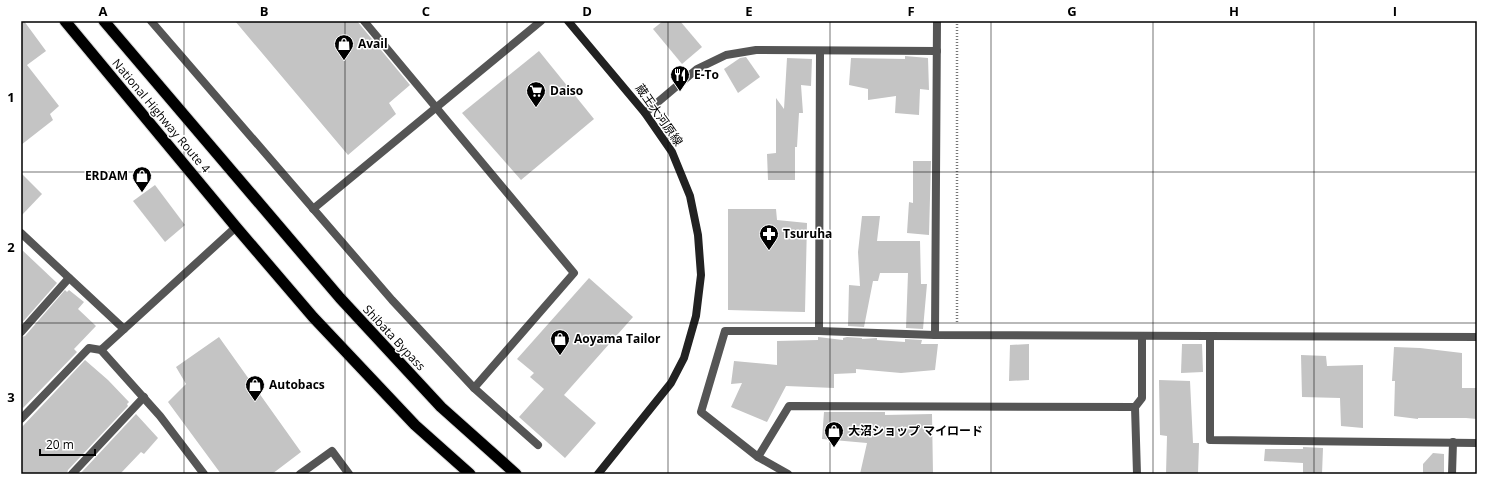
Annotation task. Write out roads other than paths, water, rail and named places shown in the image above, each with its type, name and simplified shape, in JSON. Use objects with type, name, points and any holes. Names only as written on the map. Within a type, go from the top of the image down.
[{"type":"highway","name":"National Highway Route 4","points":[[65,21],[236,227]]},
{"type":"highway","name":"National Highway Route 4","points":[[104,21],[264,209]]},
{"type":"highway","name":"Shibata Bypass","points":[[264,209],[340,298],[440,407],[516,474]]},
{"type":"highway","points":[[236,227],[313,317],[415,425],[470,474]]},
{"type":"main road","name":"蔵王大河原線","points":[[568,21],[645,113],[672,152],[690,196],[698,235],[700,275],[696,316],[684,358],[671,383],[598,474]]},
{"type":"street","points":[[151,21],[392,300],[474,388],[538,445]]},
{"type":"street","points":[[364,21],[574,273],[474,388]]},
{"type":"street","points":[[313,209],[541,21]]},
{"type":"street","points":[[935,335],[937,21]]},
{"type":"street","points":[[645,113],[697,69],[726,55],[756,50],[937,51]]},
{"type":"street","points":[[819,331],[820,51]]},
{"type":"street","points":[[101,350],[236,227]]},
{"type":"street","points":[[22,238],[69,278],[124,329]]},
{"type":"street","points":[[21,332],[69,278]]},
{"type":"street","points":[[788,474],[758,457],[701,412],[725,331],[819,331],[935,335],[1477,337]]},
{"type":"street","points":[[1137,474],[1135,407],[1142,398],[1142,336]]},
{"type":"street","points":[[1210,336],[1210,440],[1477,443]]},
{"type":"street","points":[[21,419],[89,348],[101,350],[160,416],[204,474]]},
{"type":"street","points":[[72,474],[144,397]]},
{"type":"street","points":[[758,457],[789,406],[1135,407]]},
{"type":"street","points":[[1452,474],[1453,442]]},
{"type":"street","points":[[300,474],[332,451],[349,474]]},
{"type":"place","name":"Avail","points":[[344,61]]},
{"type":"place","name":"E-To","points":[[680,92]]},
{"type":"place","name":"Daiso","points":[[536,108]]},
{"type":"place","name":"ERDAM","points":[[142,193]]},
{"type":"place","name":"Tsuruha","points":[[769,251]]},
{"type":"place","name":"Aoyama Tailor","points":[[560,356]]},
{"type":"place","name":"Autobacs","points":[[255,402]]},
{"type":"place","name":"大沼ショップ マイロード","points":[[834,448]]}]
